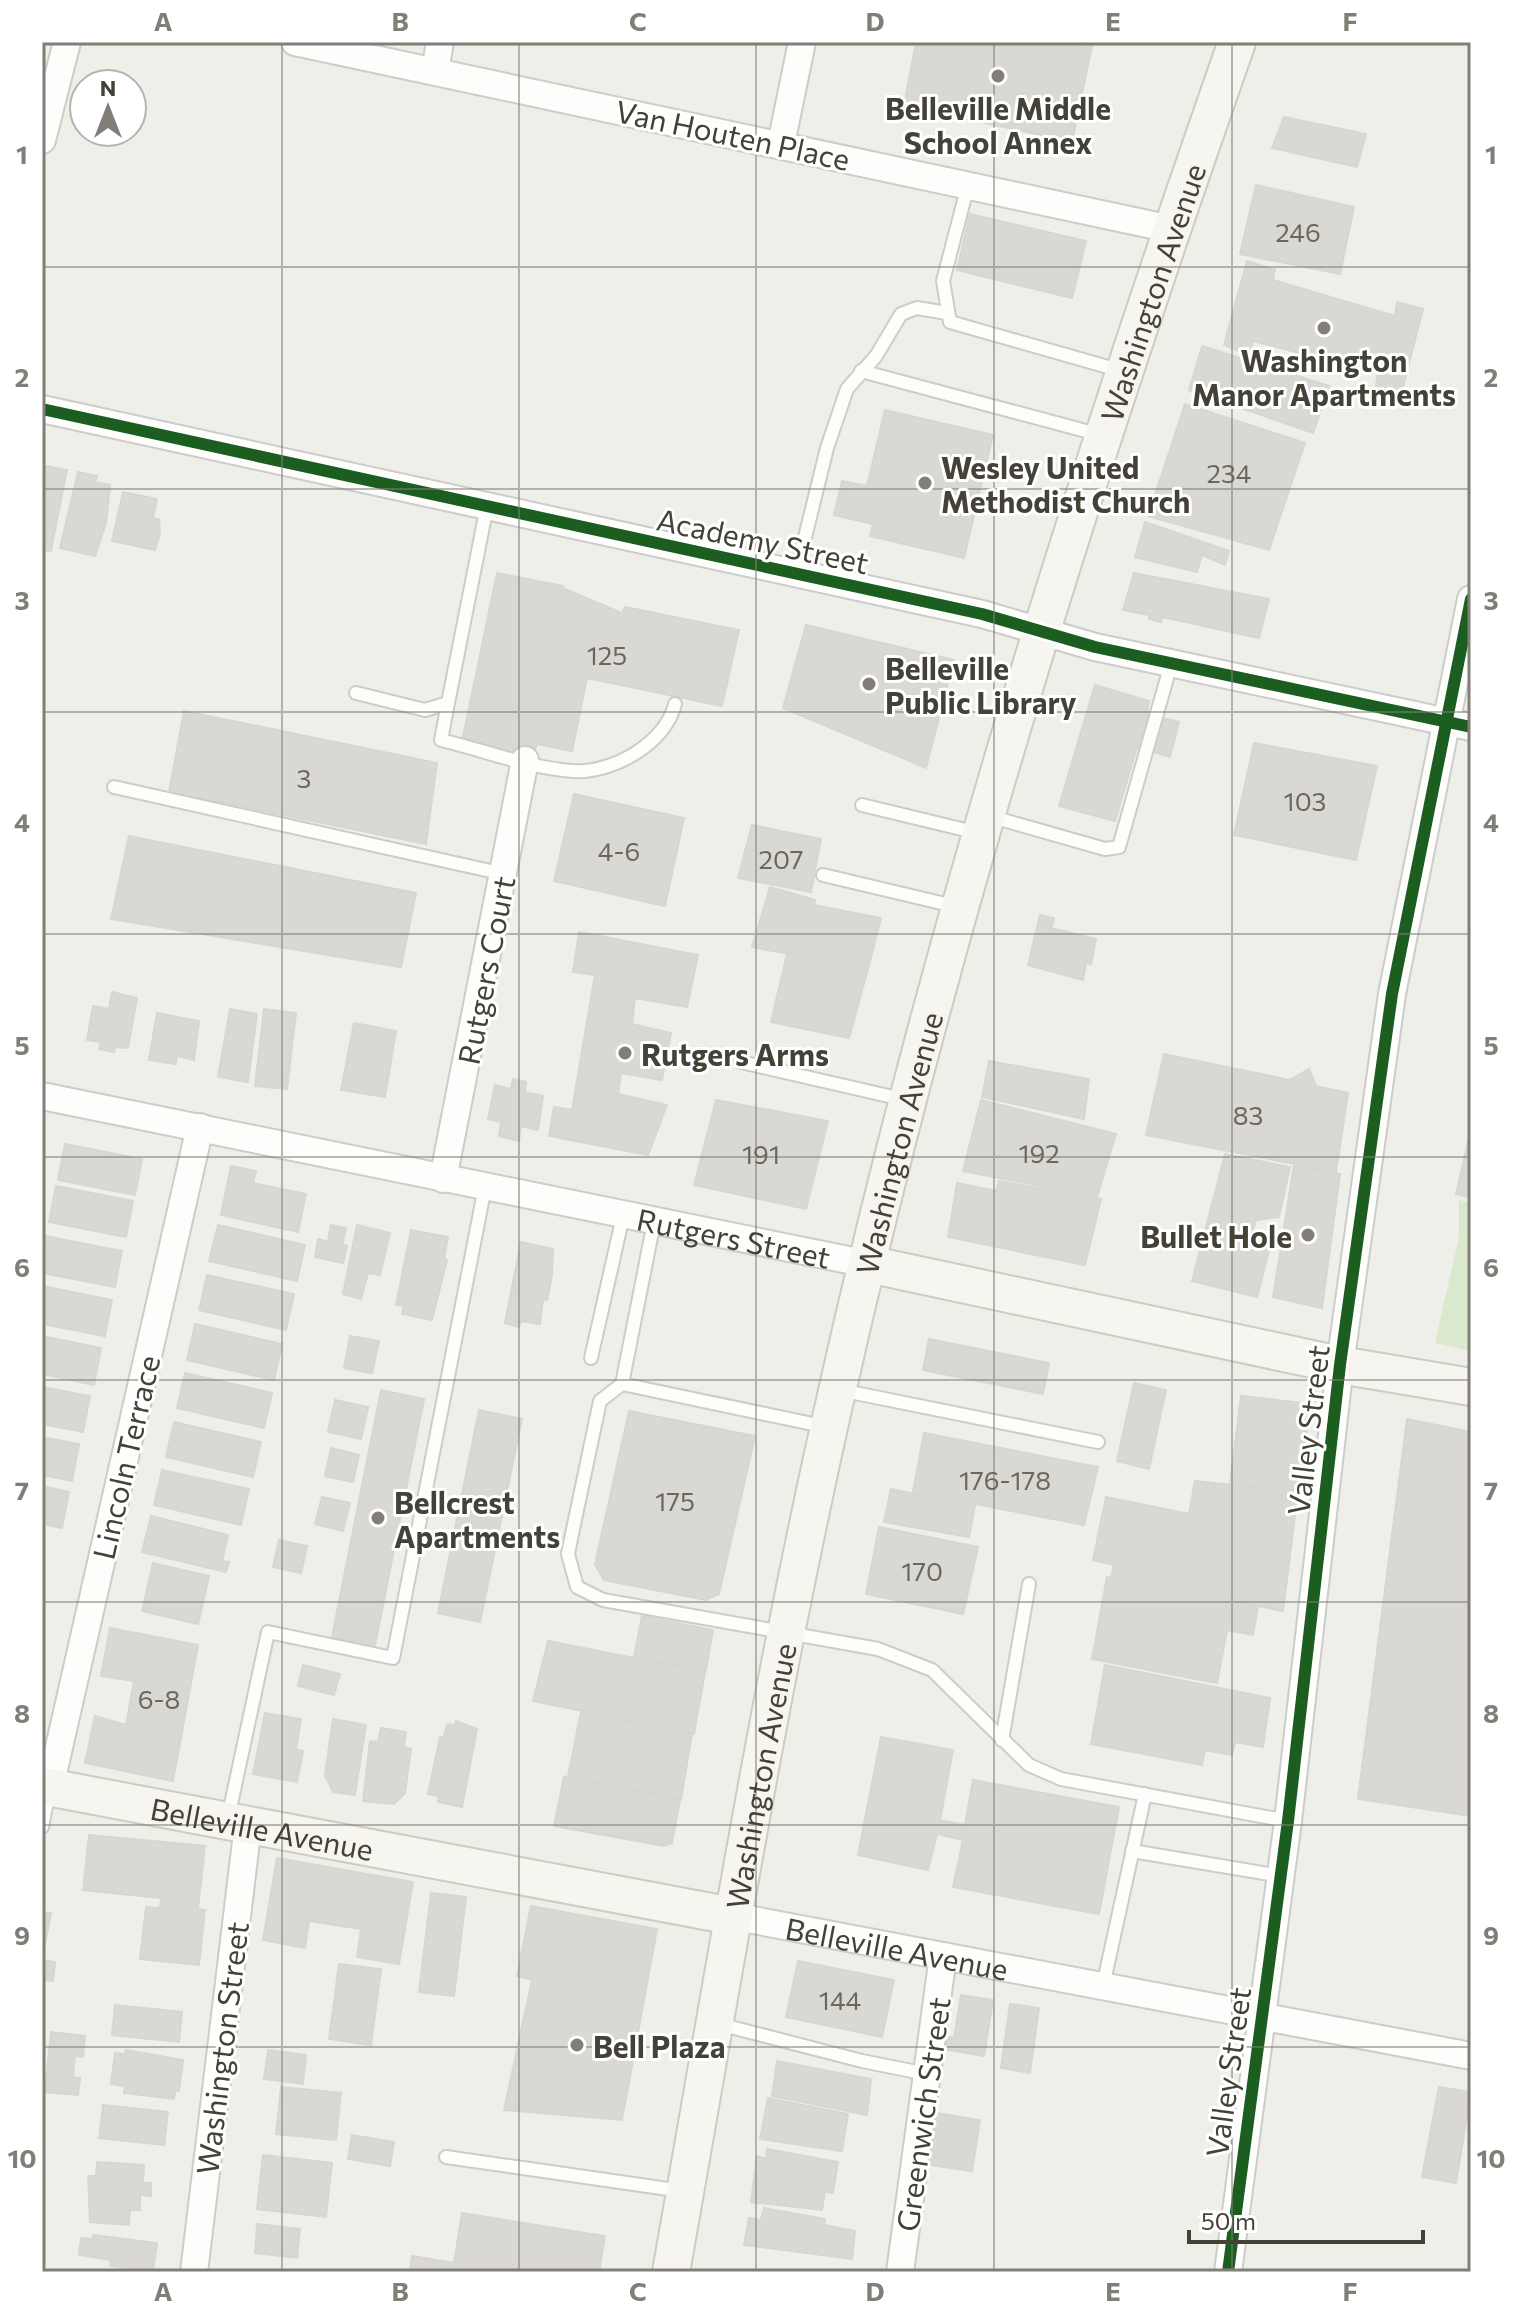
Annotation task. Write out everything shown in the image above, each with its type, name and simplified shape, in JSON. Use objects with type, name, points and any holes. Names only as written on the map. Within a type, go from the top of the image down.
[{"type":"main road","name":"Washington Avenue","points":[[671,2272],[785,1631],[837,1390],[909,1101],[1040,631],[1122,371],[1237,42]]},
{"type":"main road","name":"Rutgers Street","points":[[868,1264],[1340,1365],[1471,1387]]},
{"type":"main road","name":"Belleville Avenue","points":[[46,1787],[732,1916]]},
{"type":"street","points":[[42,140],[67,42]]},
{"type":"street","name":"Van Houten Place","points":[[295,42],[1171,229]]},
{"type":"street","points":[[435,71],[440,42]]},
{"type":"street","points":[[781,144],[802,42]]},
{"type":"street","name":"Academy Street","points":[[42,409],[982,614],[1171,664],[1471,727]]},
{"type":"street","name":"Valley Street","points":[[1228,2272],[1288,1821],[1340,1365],[1392,994],[1471,599]]},
{"type":"street","name":"Rutgers Court","points":[[443,1179],[525,760]]},
{"type":"street","name":"Rutgers Street","points":[[42,1096],[868,1264]]},
{"type":"street","name":"Lincoln Terrace","points":[[46,1787],[200,1127]]},
{"type":"street","name":"Washington Street","points":[[194,2272],[238,1823]]},
{"type":"street","name":"Belleville Avenue","points":[[732,1916],[1471,2056]]},
{"type":"street","name":"Greenwich Street","points":[[900,2272],[943,1956]]},
{"type":"lane","points":[[968,185],[943,281],[950,322],[1122,371]]},
{"type":"lane","points":[[796,574],[827,448],[847,389],[876,356],[901,314],[917,308],[947,313]]},
{"type":"lane","points":[[861,371],[1101,435]]},
{"type":"lane","points":[[487,506],[441,740],[576,771],[625,759],[653,743],[675,704]]},
{"type":"lane","points":[[862,805],[984,824],[1105,849],[1119,847],[1171,664]]},
{"type":"lane","points":[[356,693],[425,710],[448,703]]},
{"type":"lane","points":[[114,787],[504,874]]},
{"type":"lane","points":[[823,875],[961,908]]},
{"type":"lane","points":[[741,1062],[909,1101]]},
{"type":"lane","points":[[238,1823],[268,1632],[393,1658],[485,1187]]},
{"type":"lane","points":[[591,1358],[623,1216]]},
{"type":"lane","points":[[654,1222],[622,1384],[600,1401],[568,1554],[577,1587],[603,1600],[878,1649],[932,1670],[1029,1765],[1061,1779],[1288,1821]]},
{"type":"lane","points":[[622,1384],[829,1428]]},
{"type":"lane","points":[[837,1390],[1098,1442]]},
{"type":"lane","points":[[1002,1740],[1029,1584]]},
{"type":"lane","points":[[42,1827],[46,1787]]},
{"type":"lane","points":[[1103,1986],[1145,1794]]},
{"type":"lane","points":[[1132,1851],[1281,1876]]},
{"type":"lane","points":[[716,2023],[862,2061],[927,2074]]},
{"type":"lane","points":[[446,2157],[686,2191]]},
{"type":"green space","points":[[1459,1200],[1471,1203],[1471,1351],[1435,1343],[1459,1236]]},
{"type":"building","name":"Belleville Middle School Annex","points":[[916,42],[1075,42],[1092,46],[1072,142],[904,105]]},
{"type":"building","points":[[1284,117],[1366,134],[1357,167],[1272,148]]},
{"type":"building","points":[[1256,185],[1354,207],[1340,274],[1240,254]]},
{"type":"building","points":[[970,214],[1086,241],[1072,298],[957,270]]},
{"type":"building","name":"Washington Manor Apartments","points":[[1247,261],[1275,270],[1273,280],[1395,316],[1397,302],[1423,309],[1401,395],[1376,386],[1378,373],[1253,341],[1251,356],[1224,345]]},
{"type":"building","points":[[1202,346],[1329,386],[1313,433],[1189,390]]},
{"type":"building","points":[[1185,404],[1305,443],[1269,550],[1148,516]]},
{"type":"building","name":"Wesley United Methodist Church","points":[[885,410],[993,435],[964,558],[870,536],[873,524],[834,515],[842,481],[867,486]]},
{"type":"building","points":[[42,465],[67,470],[51,551],[42,550]]},
{"type":"building","points":[[78,472],[97,476],[95,482],[110,485],[106,523],[95,556],[60,548]]},
{"type":"building","points":[[123,492],[157,499],[153,518],[159,519],[160,533],[155,550],[112,541]]},
{"type":"building","points":[[1145,522],[1229,551],[1225,565],[1202,555],[1197,572],[1135,557]]},
{"type":"building","points":[[497,573],[563,586],[622,613],[625,607],[739,630],[722,706],[587,678],[572,751],[537,744],[532,757],[462,742]]},
{"type":"building","points":[[1134,573],[1269,599],[1259,638],[1162,617],[1161,622],[1149,619],[1149,615],[1123,610]]},
{"type":"building","name":"Belleville Public Library","points":[[806,625],[954,660],[926,768],[783,708]]},
{"type":"building","points":[[1095,685],[1149,701],[1147,714],[1179,722],[1170,757],[1137,747],[1115,821],[1059,806]]},
{"type":"building","points":[[184,711],[437,763],[426,844],[169,792]]},
{"type":"building","points":[[1254,743],[1377,766],[1356,860],[1234,835]]},
{"type":"building","points":[[574,794],[684,818],[665,906],[554,881]]},
{"type":"building","points":[[752,825],[821,839],[811,892],[738,878]]},
{"type":"building","points":[[129,836],[416,893],[401,967],[111,919]]},
{"type":"building","points":[[770,887],[815,900],[814,905],[881,918],[868,969],[752,947]]},
{"type":"building","points":[[1040,915],[1054,918],[1051,928],[1096,939],[1091,964],[1086,963],[1083,980],[1028,965]]},
{"type":"building","name":"Rutgers Arms","points":[[579,932],[698,955],[687,1007],[635,998],[632,1024],[671,1033],[662,1080],[621,1073],[618,1094],[667,1105],[648,1155],[549,1136],[554,1107],[572,1110],[595,975],[573,972]]},
{"type":"building","points":[[787,954],[868,969],[849,1038],[771,1022]]},
{"type":"building","points":[[112,992],[137,998],[128,1048],[115,1047],[114,1052],[99,1049],[101,1042],[87,1040],[93,1006],[109,1009]]},
{"type":"building","points":[[230,1009],[257,1014],[248,1082],[218,1077]]},
{"type":"building","points":[[264,1009],[296,1013],[287,1089],[255,1086]]},
{"type":"building","points":[[157,1013],[199,1021],[194,1060],[177,1056],[176,1064],[149,1060]]},
{"type":"building","points":[[354,1023],[396,1031],[385,1097],[341,1090]]},
{"type":"building","points":[[1164,1054],[1290,1080],[1309,1069],[1316,1086],[1348,1093],[1336,1172],[1146,1135]]},
{"type":"building","points":[[989,1061],[1089,1079],[1084,1119],[982,1097]]},
{"type":"building","points":[[513,1079],[526,1082],[525,1092],[543,1096],[538,1130],[521,1126],[519,1141],[499,1136],[501,1122],[488,1119],[495,1085],[511,1089]]},
{"type":"building","points":[[716,1100],[828,1121],[806,1209],[694,1185]]},
{"type":"building","points":[[981,1100],[1116,1134],[1097,1197],[963,1171]]},
{"type":"building","points":[[1471,1129],[1471,1198],[1456,1194]]},
{"type":"building","points":[[65,1144],[142,1159],[135,1195],[58,1180]]},
{"type":"building","points":[[1225,1154],[1290,1167],[1279,1217],[1256,1220],[1251,1237],[1271,1243],[1257,1297],[1192,1281]]},
{"type":"building","name":"Bullet Hole","points":[[1294,1165],[1340,1174],[1322,1308],[1273,1297]]},
{"type":"building","points":[[231,1166],[256,1171],[253,1183],[306,1194],[298,1232],[221,1215]]},
{"type":"building","points":[[999,1181],[1101,1199],[1085,1265],[948,1237],[957,1183],[996,1191]]},
{"type":"building","points":[[56,1186],[133,1201],[126,1237],[49,1222]]},
{"type":"building","points":[[218,1225],[305,1245],[297,1281],[209,1261]]},
{"type":"building","points":[[331,1225],[346,1228],[342,1245],[328,1241]]},
{"type":"building","points":[[357,1225],[390,1233],[380,1275],[368,1273],[361,1299],[343,1294]]},
{"type":"building","points":[[411,1230],[448,1237],[444,1259],[447,1260],[432,1320],[402,1314],[404,1306],[396,1305]]},
{"type":"building","points":[[45,1236],[122,1251],[115,1287],[42,1273]]},
{"type":"building","points":[[318,1239],[347,1246],[343,1263],[315,1257]]},
{"type":"building","points":[[521,1242],[553,1249],[552,1276],[547,1300],[543,1299],[540,1324],[521,1321],[519,1327],[505,1323]]},
{"type":"building","points":[[207,1275],[294,1294],[286,1330],[199,1310]]},
{"type":"building","points":[[42,1286],[112,1300],[105,1336],[42,1324]]},
{"type":"building","points":[[195,1324],[282,1344],[274,1380],[187,1360]]},
{"type":"building","points":[[42,1336],[101,1348],[94,1385],[42,1374]]},
{"type":"building","points":[[350,1336],[379,1341],[372,1373],[344,1368]]},
{"type":"building","points":[[929,1339],[1049,1363],[1043,1394],[923,1370]]},
{"type":"building","points":[[185,1373],[272,1393],[264,1428],[177,1408]]},
{"type":"building","points":[[1134,1383],[1166,1390],[1149,1469],[1117,1461]]},
{"type":"building","points":[[42,1387],[90,1396],[83,1432],[42,1424]]},
{"type":"building","name":"Bellcrest Apartments","points":[[381,1390],[424,1399],[375,1645],[332,1637]]},
{"type":"building","points":[[1241,1396],[1310,1404],[1299,1492],[1230,1484]]},
{"type":"building","points":[[335,1400],[368,1407],[361,1439],[328,1432]]},
{"type":"building","name":"Bellcrest Apartments","points":[[479,1410],[522,1419],[480,1622],[438,1613]]},
{"type":"building","points":[[629,1411],[755,1436],[719,1594],[706,1600],[604,1580],[595,1564]]},
{"type":"building","points":[[1407,1419],[1471,1432],[1471,1816],[1358,1799]]},
{"type":"building","points":[[174,1422],[261,1442],[253,1477],[166,1457]]},
{"type":"building","points":[[924,1433],[1098,1467],[1084,1525],[913,1492]]},
{"type":"building","points":[[42,1437],[79,1444],[72,1481],[42,1475]]},
{"type":"building","points":[[331,1448],[359,1455],[353,1482],[325,1476]]},
{"type":"building","points":[[162,1470],[249,1489],[241,1525],[154,1505]]},
{"type":"building","points":[[1195,1481],[1298,1492],[1283,1611],[1111,1577],[1114,1565],[1093,1560],[1106,1497],[1189,1514]]},
{"type":"building","points":[[42,1486],[69,1492],[62,1528],[42,1524]]},
{"type":"building","points":[[891,1489],[975,1506],[969,1537],[884,1522]]},
{"type":"building","points":[[322,1497],[350,1503],[343,1531],[315,1524]]},
{"type":"building","points":[[151,1516],[228,1535],[222,1561],[229,1562],[226,1572],[142,1552]]},
{"type":"building","points":[[879,1527],[978,1547],[963,1614],[866,1594]]},
{"type":"building","points":[[279,1540],[307,1546],[301,1573],[273,1567]]},
{"type":"building","points":[[153,1563],[209,1576],[198,1624],[142,1611]]},
{"type":"building","points":[[1107,1577],[1258,1606],[1253,1635],[1227,1630],[1217,1683],[1092,1659]]},
{"type":"building","points":[[642,1616],[713,1630],[706,1670],[634,1657]]},
{"type":"building","points":[[110,1628],[198,1645],[173,1781],[85,1763],[95,1716],[126,1725],[134,1681],[101,1676]]},
{"type":"building","points":[[548,1641],[705,1672],[694,1734],[533,1701]]},
{"type":"building","points":[[303,1665],[340,1674],[334,1695],[298,1686]]},
{"type":"building","points":[[1105,1665],[1270,1698],[1263,1747],[1235,1742],[1232,1755],[1205,1750],[1202,1765],[1091,1744]]},
{"type":"building","points":[[581,1712],[692,1734],[681,1799],[568,1777]]},
{"type":"building","points":[[265,1713],[301,1719],[296,1749],[303,1751],[297,1782],[253,1774]]},
{"type":"building","points":[[333,1719],[366,1725],[355,1795],[333,1792],[325,1775]]},
{"type":"building","points":[[456,1721],[477,1729],[462,1807],[438,1802],[439,1796],[428,1794],[440,1737],[444,1737],[447,1724],[455,1725]]},
{"type":"building","points":[[381,1728],[406,1732],[404,1747],[411,1749],[405,1793],[394,1804],[363,1801],[370,1741],[378,1742]]},
{"type":"building","points":[[881,1737],[953,1750],[940,1820],[965,1825],[973,1780],[1119,1807],[1099,1914],[953,1887],[963,1840],[937,1834],[928,1870],[858,1855]]},
{"type":"building","points":[[564,1777],[680,1800],[672,1843],[664,1846],[554,1826]]},
{"type":"building","points":[[89,1835],[205,1846],[198,1909],[205,1910],[199,1965],[140,1959],[146,1907],[160,1908],[161,1898],[83,1890]]},
{"type":"building","points":[[277,1858],[413,1882],[399,1964],[357,1957],[361,1929],[309,1921],[305,1948],[263,1940]]},
{"type":"building","points":[[431,1893],[466,1897],[454,1996],[419,1992]]},
{"type":"building","name":"Bell Plaza","points":[[531,1906],[657,1929],[622,2120],[504,2110],[532,1980],[517,1976]]},
{"type":"building","points":[[42,1912],[51,1913],[44,1949],[42,1948]]},
{"type":"building","points":[[42,1960],[55,1962],[53,1981],[42,1979]]},
{"type":"building","points":[[798,1961],[894,1980],[882,2037],[786,2017]]},
{"type":"building","points":[[339,1964],[381,1969],[371,2045],[329,2039]]},
{"type":"building","points":[[961,1995],[993,2000],[984,2056],[943,2049],[946,2036],[954,2038]]},
{"type":"building","points":[[1010,2004],[1039,2008],[1030,2073],[1001,2068]]},
{"type":"building","points":[[115,2005],[182,2012],[179,2042],[112,2035]]},
{"type":"building","points":[[51,2032],[85,2036],[83,2057],[75,2056],[73,2077],[80,2078],[78,2095],[45,2092]]},
{"type":"building","points":[[126,2050],[183,2060],[179,2091],[175,2091],[174,2099],[124,2093],[125,2086],[111,2084],[115,2053],[125,2054]]},
{"type":"building","points":[[268,2050],[306,2055],[303,2084],[264,2079]]},
{"type":"building","points":[[777,2061],[871,2079],[867,2115],[772,2096]]},
{"type":"building","points":[[281,2087],[341,2093],[336,2140],[276,2134]]},
{"type":"building","points":[[1439,2087],[1471,2092],[1456,2183],[1422,2177]]},
{"type":"building","points":[[768,2098],[848,2114],[842,2151],[760,2139]]},
{"type":"building","points":[[103,2105],[168,2112],[164,2145],[99,2138]]},
{"type":"building","points":[[937,2113],[980,2120],[972,2171],[929,2165]]},
{"type":"building","points":[[352,2135],[394,2142],[390,2166],[348,2159]]},
{"type":"building","points":[[767,2149],[838,2162],[833,2193],[825,2192],[822,2210],[751,2202],[757,2156],[766,2159]]},
{"type":"building","points":[[263,2155],[332,2163],[326,2217],[257,2209]]},
{"type":"building","points":[[97,2162],[144,2165],[143,2183],[151,2183],[151,2196],[140,2195],[140,2210],[130,2210],[129,2225],[90,2222],[88,2176],[96,2176]]},
{"type":"building","points":[[764,2208],[825,2219],[824,2225],[855,2231],[852,2259],[744,2245],[749,2218],[761,2220]]},
{"type":"building","points":[[462,2213],[605,2236],[599,2272],[410,2272],[412,2256],[454,2263]]},
{"type":"building","points":[[257,2224],[300,2229],[297,2258],[255,2253]]},
{"type":"building","points":[[94,2235],[157,2243],[153,2271],[110,2266],[111,2260],[79,2255],[81,2238],[92,2239]]},
{"type":"cycle path","points":[[42,409],[982,614],[1095,647],[1471,727]]},
{"type":"cycle path","points":[[1228,2272],[1288,1821],[1340,1365],[1392,994],[1471,599]]},
{"type":"place","name":"Belleville Middle School Annex","points":[[998,76]]},
{"type":"place","name":"Washington Manor Apartments","points":[[1324,328]]},
{"type":"place","name":"Wesley United Methodist Church","points":[[925,483]]},
{"type":"place","name":"Belleville Public Library","points":[[869,684]]},
{"type":"place","name":"Rutgers Arms","points":[[625,1053]]},
{"type":"place","name":"Bullet Hole","points":[[1308,1235]]},
{"type":"place","name":"Bellcrest Apartments","points":[[378,1518]]},
{"type":"place","name":"Bell Plaza","points":[[577,2045]]}]
